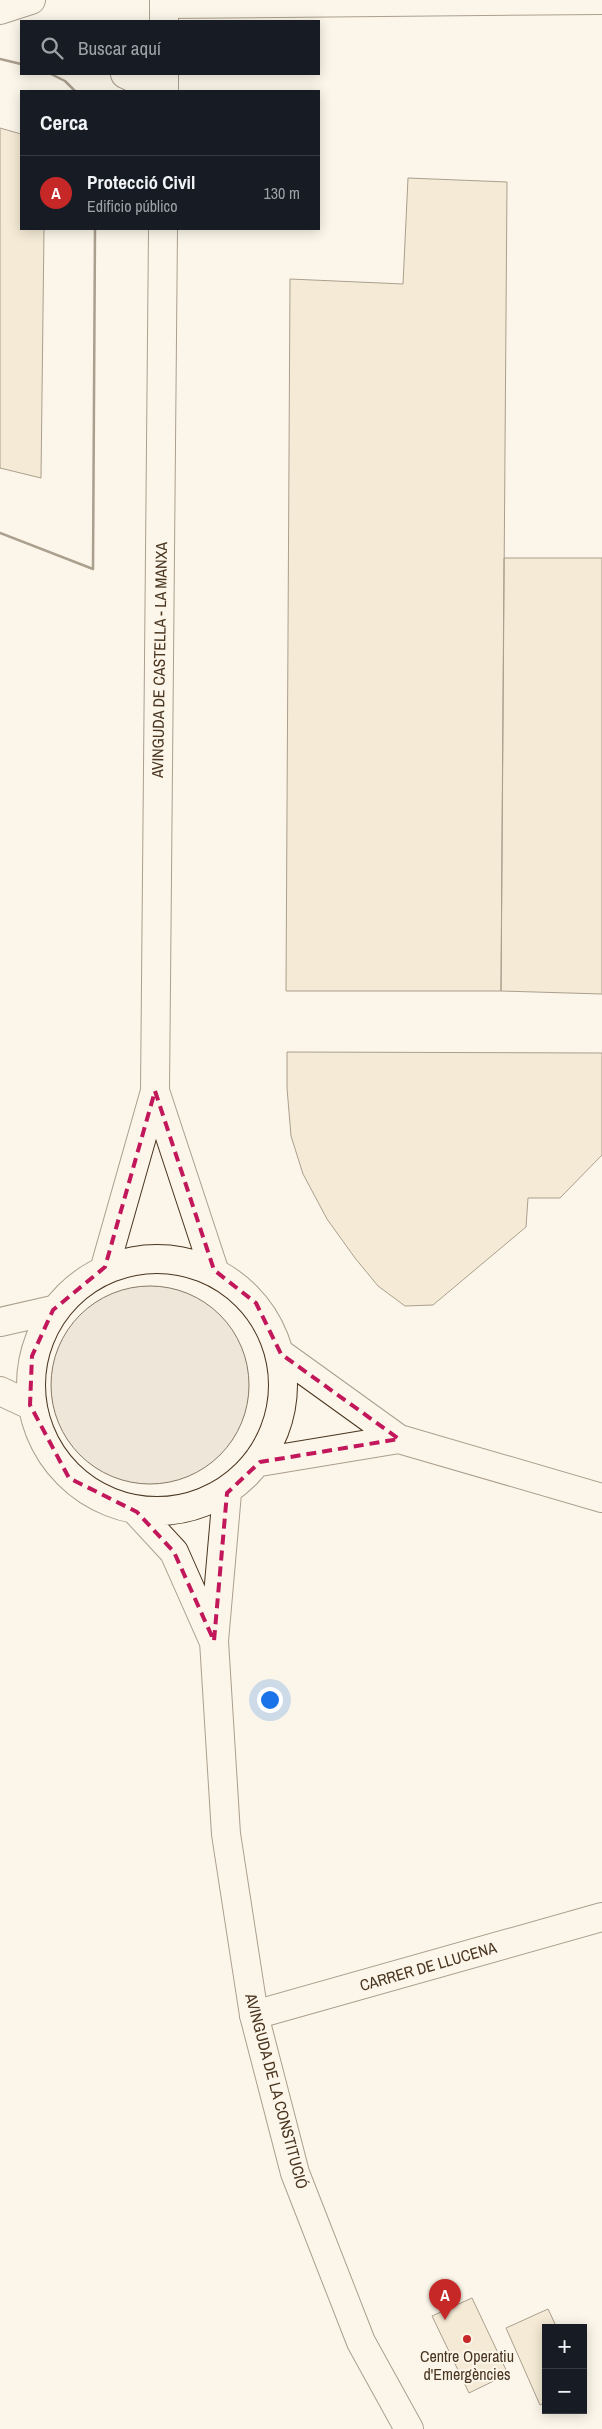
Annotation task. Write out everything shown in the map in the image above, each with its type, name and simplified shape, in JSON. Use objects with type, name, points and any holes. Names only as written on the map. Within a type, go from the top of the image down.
[{"type":"main road","points":[[0,12],[31,0]]},
{"type":"main road","points":[[164,8],[602,0]]},
{"type":"main road","points":[[0,12],[20,23]]},
{"type":"main road","points":[[127,75],[161,90]]},
{"type":"main road","points":[[163,90],[164,75]]},
{"type":"main road","name":"AVINGUDA DE CASTELLA - LA MANXA","points":[[105,1267],[155,1091],[163,230]]},
{"type":"main road","name":"AVINGUDA DE CASTELLA - LA MANXA","points":[[155,1091],[214,1270]]},
{"type":"main road","points":[[158,1256],[214,1270],[256,1303],[281,1354],[283,1412],[260,1462],[227,1493],[184,1510],[137,1512],[69,1478],[30,1405],[32,1356],[53,1310],[105,1267],[158,1256]]},
{"type":"main road","points":[[0,1322],[53,1310]]},
{"type":"main road","points":[[281,1354],[399,1439],[602,1498]]},
{"type":"main road","points":[[0,1391],[30,1405]]},
{"type":"main road","points":[[260,1462],[399,1439]]},
{"type":"main road","name":"AVINGUDA DE LA CONSTITUCIÓ","points":[[227,1493],[214,1641],[226,1834],[254,2015],[295,2173],[361,2342],[409,2429]]},
{"type":"main road","name":"AVINGUDA DE LA CONSTITUCIÓ","points":[[137,1512],[174,1552],[214,1641]]},
{"type":"main road","name":"CARRER DE LLUCENA","points":[[254,2015],[602,1917]]},
{"type":"highlighted area","points":[[155,1091],[214,1270],[256,1303],[281,1354],[399,1439],[260,1462],[227,1493],[214,1641],[174,1552],[137,1512],[69,1478],[30,1405],[32,1356],[53,1310],[105,1267]]},
{"type":"shaded area","points":[[150,1286],[169,1288],[188,1294],[205,1303],[220,1315],[232,1330],[241,1347],[247,1366],[249,1385],[247,1404],[241,1423],[232,1440],[220,1455],[205,1467],[188,1476],[169,1482],[150,1484],[131,1482],[112,1476],[95,1467],[80,1455],[68,1440],[59,1423],[53,1404],[51,1385],[53,1366],[59,1347],[68,1330],[80,1315],[95,1303],[112,1294],[131,1288]]},
{"type":"building","points":[[0,128],[20,134],[20,230],[44,230],[41,478],[0,468]]},
{"type":"building","points":[[408,178],[507,182],[501,991],[286,991],[290,279],[403,284]]},
{"type":"building","points":[[504,558],[602,558],[602,994],[501,991]]},
{"type":"building","points":[[287,1052],[602,1053],[602,1155],[560,1198],[528,1198],[526,1227],[433,1305],[405,1306],[378,1286],[355,1258],[327,1219],[303,1174],[291,1136],[287,1088]]},
{"type":"building","name":"Centre Operatiu d'Emergències","points":[[472,2298],[508,2374],[469,2393],[432,2316]]},
{"type":"building","points":[[548,2309],[555,2324],[542,2324],[542,2404],[540,2405],[506,2328]]},
{"type":"wall","points":[[0,59],[20,64]]},
{"type":"wall","points":[[53,75],[65,81],[74,90]]},
{"type":"wall","points":[[0,533],[93,569],[95,230]]},
{"type":"place","name":"Protecció Civil","points":[[445,2320]]},
{"type":"place","name":"Centre Operatiu d'Emergències","points":[[467,2339]]}]
